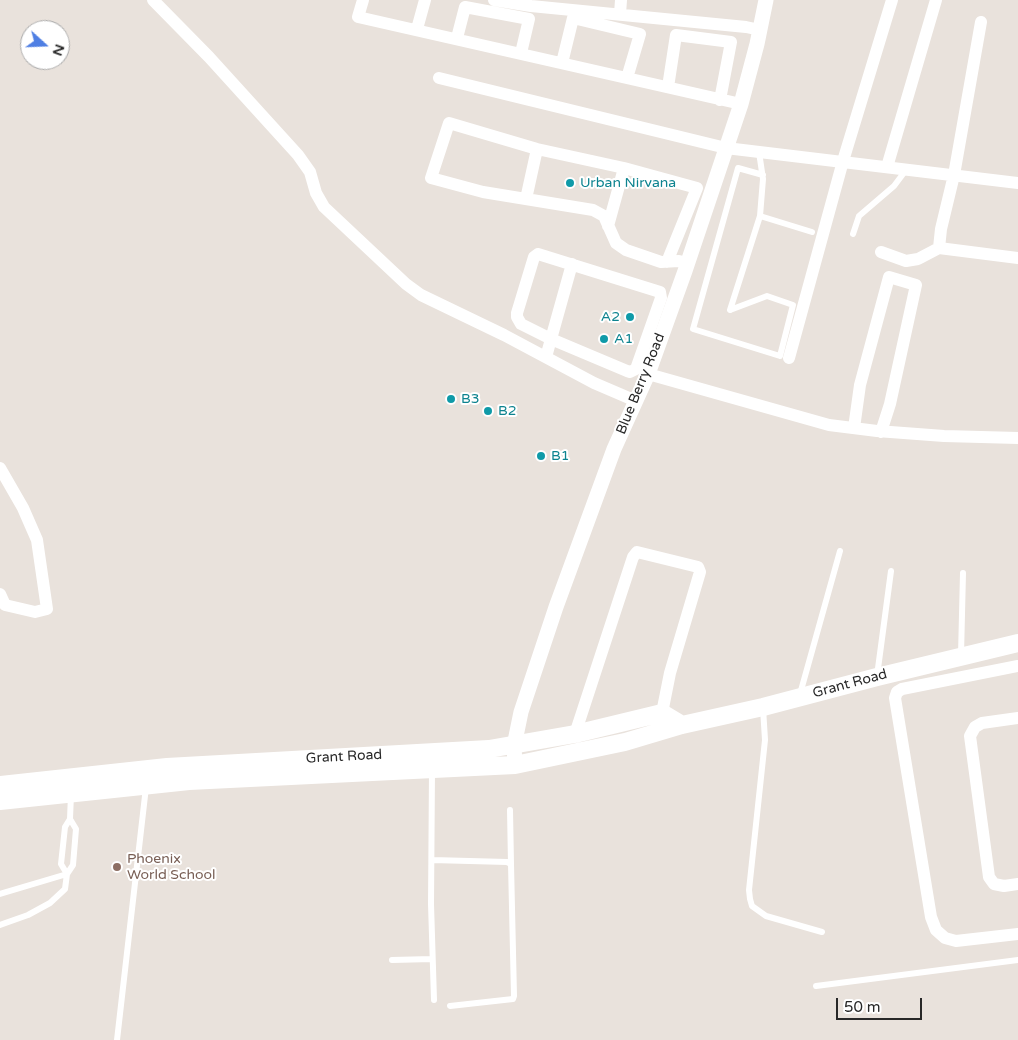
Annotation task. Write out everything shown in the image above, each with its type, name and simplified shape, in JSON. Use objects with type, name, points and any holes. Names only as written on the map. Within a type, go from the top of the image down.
[{"type":"main road","name":"Grant Road","points":[[0,785],[167,766],[481,750],[514,746],[575,734],[632,719],[682,725],[763,707],[1018,643]]},
{"type":"main road","name":"Grant Road","points":[[0,801],[189,782],[515,765],[625,742],[662,722]]},
{"type":"street","points":[[153,0],[209,57],[298,155],[310,172],[316,193],[324,207],[406,284],[421,295],[456,310],[594,383],[636,400]]},
{"type":"street","points":[[363,0],[358,17],[741,104]]},
{"type":"street","points":[[417,29],[425,0]]},
{"type":"street","points":[[494,0],[531,6],[746,27],[760,30]]},
{"type":"street","points":[[620,14],[621,0]]},
{"type":"street","name":"Blue Berry Road","points":[[515,765],[514,746],[521,712],[556,607],[614,449],[648,374],[687,267],[741,104],[766,0]]},
{"type":"street","points":[[789,358],[843,161],[892,0]]},
{"type":"street","points":[[887,167],[936,0]]},
{"type":"street","points":[[457,38],[465,8],[529,19],[521,53]]},
{"type":"street","points":[[562,63],[573,18],[640,34],[627,78]]},
{"type":"street","points":[[939,248],[941,228],[954,175],[981,22]]},
{"type":"street","points":[[668,88],[676,35],[731,42],[720,100]]},
{"type":"street","points":[[439,78],[726,148],[1018,183]]},
{"type":"street","points":[[667,262],[697,188],[624,168],[537,149],[449,123],[431,178],[483,192],[593,210],[604,216],[616,243],[620,246],[661,262],[667,262],[679,261],[687,267]]},
{"type":"street","points":[[526,199],[537,149]]},
{"type":"street","points":[[608,226],[624,168]]},
{"type":"street","points":[[881,252],[906,261],[918,259],[939,248],[1018,258]]},
{"type":"street","points":[[540,254],[658,290],[662,298],[634,371],[627,371],[551,339],[521,324],[517,317],[535,255],[540,254]]},
{"type":"street","points":[[546,357],[572,264]]},
{"type":"street","points":[[854,428],[860,385],[890,277],[916,285],[890,404],[881,432]]},
{"type":"street","points":[[648,374],[820,422],[854,428],[881,432],[944,436],[1018,438]]},
{"type":"street","points":[[0,468],[23,508],[37,540],[48,609],[35,612],[2,601]]},
{"type":"street","points":[[575,734],[633,557],[637,552],[698,568],[700,572],[670,674],[662,722]]},
{"type":"street","points":[[1018,666],[902,689],[897,692],[895,698],[930,917],[936,930],[945,938],[956,941],[1018,934]]},
{"type":"street","points":[[1018,718],[982,722],[975,727],[970,736],[989,877],[994,884],[1004,886],[1018,884]]},
{"type":"lane","points":[[759,152],[763,176],[760,216],[730,310],[767,296],[793,305],[780,356],[693,329],[738,168],[763,176]]},
{"type":"lane","points":[[853,234],[859,216],[894,186],[906,169]]},
{"type":"lane","points":[[760,216],[812,232]]},
{"type":"lane","points":[[799,698],[840,551]]},
{"type":"lane","points":[[877,677],[891,571]]},
{"type":"lane","points":[[962,656],[963,573]]},
{"type":"lane","points":[[763,707],[764,740],[749,890],[750,899],[752,906],[766,916],[822,932]]},
{"type":"lane","points":[[432,770],[431,904],[434,1000]]},
{"type":"lane","points":[[117,1040],[146,786]]},
{"type":"lane","points":[[67,874],[61,864],[65,827],[70,820],[71,793]]},
{"type":"lane","points":[[450,1006],[512,999],[514,996],[510,810]]},
{"type":"lane","points":[[0,925],[50,903],[65,889],[67,874],[73,865],[76,829],[70,820]]},
{"type":"lane","points":[[432,860],[507,862],[511,864]]},
{"type":"lane","points":[[0,894],[67,874]]},
{"type":"lane","points":[[392,960],[432,959]]},
{"type":"lane","points":[[816,986],[1018,960]]},
{"type":"place","name":"Urban Nirvana","points":[[570,183]]},
{"type":"place","name":"A2","points":[[630,317]]},
{"type":"place","name":"A1","points":[[604,339]]},
{"type":"place","name":"B3","points":[[451,399]]},
{"type":"place","name":"B2","points":[[488,411]]},
{"type":"place","name":"B1","points":[[541,456]]},
{"type":"place","name":"Phoenix World School","points":[[117,867]]}]
